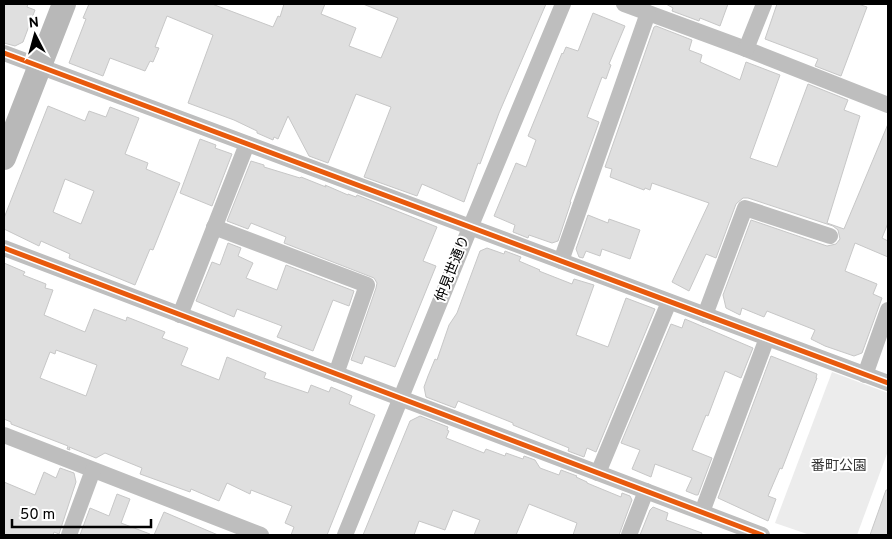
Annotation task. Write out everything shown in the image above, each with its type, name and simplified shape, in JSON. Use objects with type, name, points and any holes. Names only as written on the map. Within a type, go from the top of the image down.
[{"type":"street","points":[[4,158],[64,4]]},
{"type":"street","name":"仲見世通り","points":[[346,535],[563,4]]},
{"type":"street","points":[[624,4],[746,49],[888,105]]},
{"type":"street","points":[[746,49],[764,4]]},
{"type":"street","points":[[561,262],[648,13]]},
{"type":"street","points":[[4,53],[888,383]]},
{"type":"street","points":[[180,315],[247,144]]},
{"type":"street","points":[[705,315],[745,208],[830,236]]},
{"type":"street","points":[[214,227],[367,285],[336,374]]},
{"type":"street","points":[[4,248],[762,535]]},
{"type":"street","points":[[598,473],[669,302]]},
{"type":"street","points":[[865,374],[888,310]]},
{"type":"street","points":[[702,512],[767,338]]},
{"type":"street","points":[[4,436],[260,535]]},
{"type":"street","points":[[69,535],[93,470]]},
{"type":"street","points":[[629,535],[646,491]]},
{"type":"green space","name":"番町公園","points":[[832,372],[888,393],[888,451],[857,535],[810,535],[775,523]]},
{"type":"building","points":[[4,4],[28,4],[27,7],[35,10],[23,42],[15,46],[4,43]]},
{"type":"building","points":[[89,4],[212,4],[273,27],[278,16],[280,17],[284,4],[325,4],[321,14],[356,28],[349,46],[381,58],[398,18],[363,4],[546,4],[499,113],[480,164],[478,163],[464,202],[422,184],[417,196],[364,177],[391,107],[356,94],[328,163],[309,156],[288,116],[278,139],[274,137],[273,140],[234,120],[188,103],[213,35],[167,16],[155,47],[159,48],[153,62],[150,61],[145,71],[110,58],[103,76],[69,63],[86,19],[83,18]]},
{"type":"building","points":[[666,4],[728,4],[720,26],[700,18],[699,21],[672,11],[673,8]]},
{"type":"building","points":[[777,4],[858,4],[867,7],[841,76],[815,66],[818,59],[765,39]]},
{"type":"building","points":[[593,13],[625,26],[609,64],[611,65],[606,79],[602,77],[587,117],[599,122],[558,241],[552,243],[529,235],[528,238],[513,232],[515,225],[494,216],[516,163],[526,167],[536,140],[528,136],[562,53],[566,47],[578,51]]},
{"type":"building","points":[[656,26],[692,40],[689,50],[702,55],[700,62],[740,80],[746,62],[780,75],[750,158],[777,167],[808,84],[848,100],[844,110],[860,116],[827,223],[844,229],[888,124],[888,223],[882,238],[888,241],[888,257],[855,243],[845,271],[877,284],[873,294],[882,298],[862,353],[854,356],[825,346],[811,339],[815,330],[767,311],[764,317],[742,308],[740,315],[726,308],[723,295],[751,220],[827,246],[836,244],[840,239],[838,230],[833,226],[743,198],[736,204],[716,258],[706,254],[689,291],[672,282],[709,203],[652,183],[650,190],[645,188],[644,190],[610,177],[612,169],[605,167],[654,27]]},
{"type":"building","points":[[48,106],[85,121],[89,111],[106,117],[110,107],[139,118],[125,154],[148,163],[146,169],[180,183],[153,250],[150,249],[135,285],[69,258],[70,254],[41,241],[39,246],[4,229],[4,218]],"holes":[[[65,179],[94,191],[81,224],[53,212]]]},
{"type":"building","points":[[200,139],[216,145],[215,148],[232,154],[212,206],[180,193]]},
{"type":"building","points":[[251,161],[326,187],[325,185],[348,195],[356,197],[357,195],[437,227],[423,261],[436,266],[395,367],[365,356],[362,364],[351,360],[376,288],[377,283],[374,278],[284,243],[286,237],[251,223],[248,229],[227,221]]},
{"type":"building","points":[[588,215],[608,223],[609,219],[640,230],[630,259],[602,249],[600,256],[586,251],[583,258],[579,257],[576,249]]},
{"type":"building","points":[[228,243],[241,248],[238,256],[253,263],[246,278],[277,290],[286,265],[354,291],[349,306],[333,300],[313,351],[277,337],[282,326],[237,309],[234,317],[196,301],[212,262],[220,265]]},
{"type":"building","points":[[487,248],[504,254],[505,251],[521,257],[519,261],[572,284],[574,279],[594,285],[576,335],[608,347],[626,298],[655,309],[596,452],[587,448],[584,457],[568,451],[569,448],[513,425],[513,423],[458,401],[455,408],[426,397],[424,387],[428,376],[435,359],[437,360],[449,325],[457,313],[480,251]]},
{"type":"building","points":[[4,263],[25,272],[23,275],[46,284],[45,288],[53,290],[44,315],[85,332],[94,309],[126,321],[127,317],[165,332],[162,338],[188,348],[181,365],[219,380],[227,357],[266,373],[264,378],[308,393],[311,385],[329,392],[331,387],[352,396],[349,404],[375,415],[327,535],[291,535],[294,527],[285,523],[292,506],[251,490],[250,494],[227,483],[219,501],[191,489],[190,492],[140,474],[142,468],[105,453],[96,458],[69,447],[70,450],[67,449],[68,446],[11,424],[11,422],[4,419]],"holes":[[[56,350],[97,365],[86,396],[40,378],[50,352],[55,354]]]},
{"type":"building","points":[[685,319],[753,348],[741,378],[725,371],[708,416],[706,415],[692,450],[712,458],[698,495],[686,491],[692,478],[655,464],[651,477],[632,469],[640,450],[621,443],[671,324],[682,328]]},
{"type":"building","points":[[771,356],[817,374],[817,378],[782,469],[780,468],[768,496],[776,499],[768,521],[718,498]]},
{"type":"building","points":[[420,416],[448,427],[447,430],[449,431],[446,438],[484,453],[486,449],[505,456],[506,453],[523,459],[524,456],[535,460],[540,468],[559,475],[561,470],[621,497],[622,493],[630,496],[632,500],[619,535],[573,535],[577,523],[529,504],[516,535],[474,535],[480,520],[453,510],[445,530],[419,521],[414,535],[363,535],[410,421]]},
{"type":"building","points":[[60,468],[74,473],[76,482],[59,534],[54,532],[53,535],[4,535],[4,482],[35,495],[44,472],[56,478]]},
{"type":"building","points":[[886,490],[888,490],[888,535],[870,535]]},
{"type":"building","points":[[117,494],[130,499],[121,523],[150,535],[80,535],[90,508],[109,516]]},
{"type":"building","points":[[653,507],[668,513],[666,520],[702,533],[701,535],[640,535]]},
{"type":"building","points":[[164,512],[218,535],[154,535]]},
{"type":"cycle path","points":[[4,53],[888,383]]},
{"type":"cycle path","points":[[4,248],[762,535]]}]
